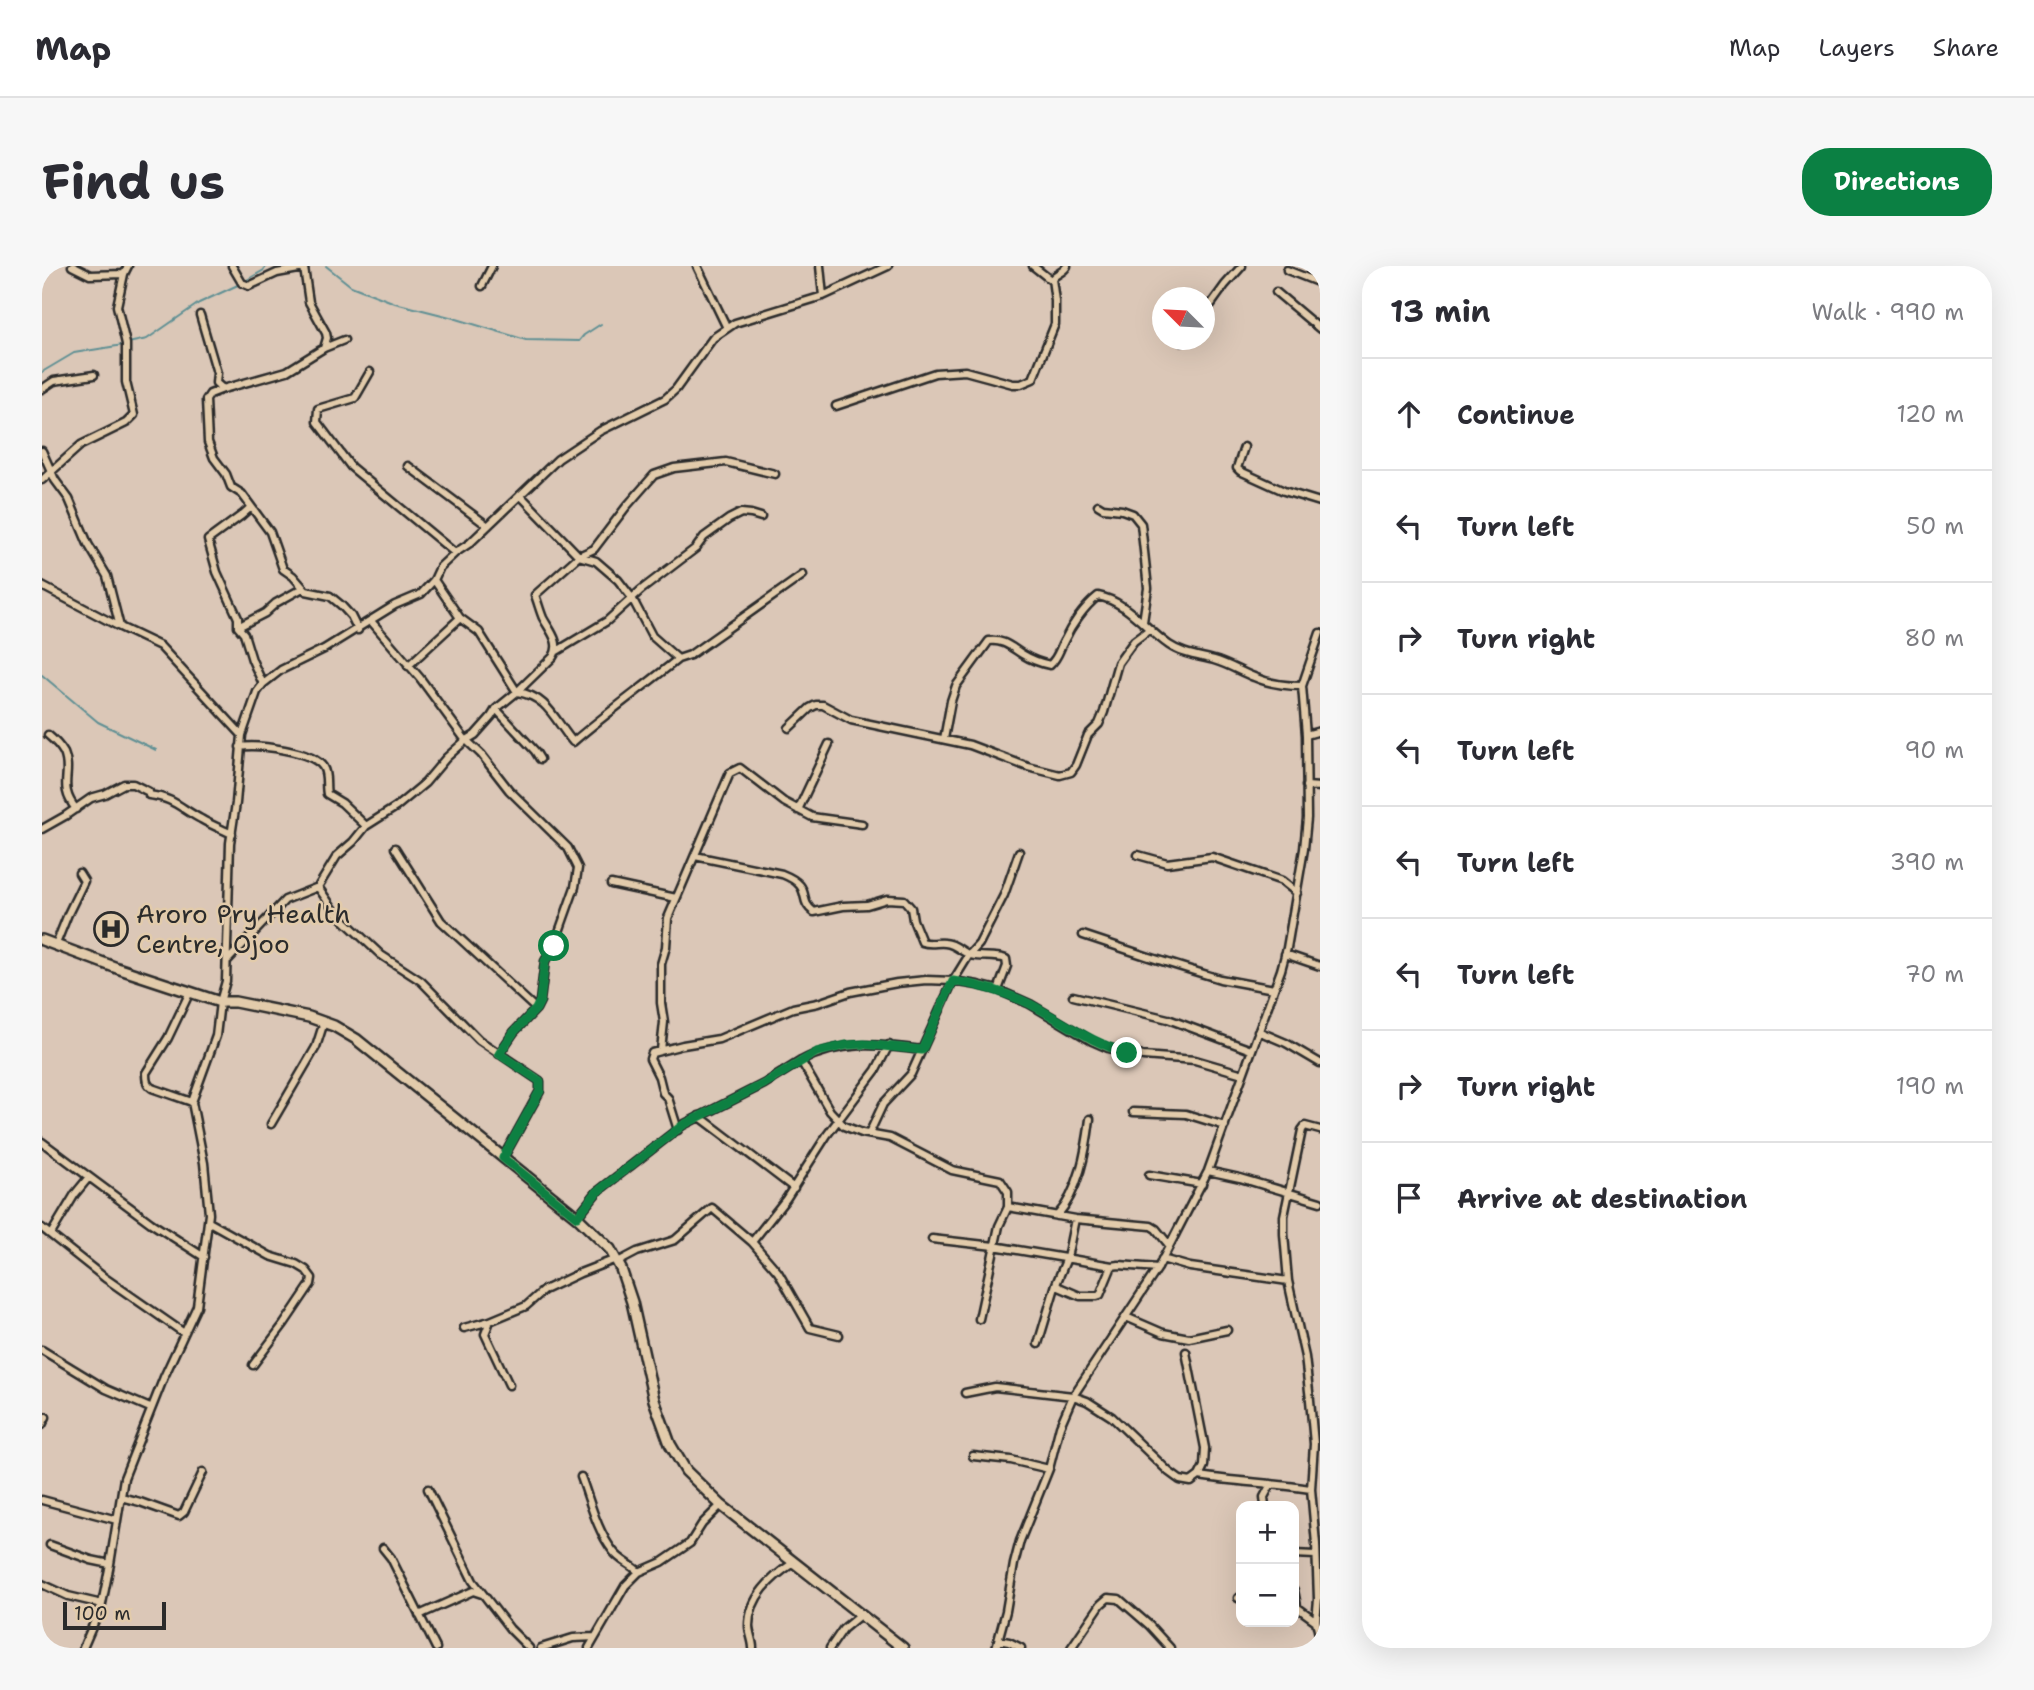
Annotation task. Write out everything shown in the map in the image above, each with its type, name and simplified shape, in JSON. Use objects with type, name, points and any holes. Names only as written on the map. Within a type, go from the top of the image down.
[{"type":"main road","points":[[42,940],[220,1002],[288,1011],[324,1022],[356,1039],[577,1217],[603,1241],[617,1260],[632,1302],[654,1400],[670,1444],[686,1471],[721,1505],[903,1648]]},
{"type":"street","points":[[72,266],[90,275],[124,274]]},
{"type":"street","points":[[42,480],[81,445],[126,423],[134,415],[126,382],[126,344],[117,306],[128,266]]},
{"type":"street","points":[[232,266],[242,283],[249,286],[277,273],[304,268],[309,302],[326,332],[324,348]]},
{"type":"street","points":[[482,286],[492,266]]},
{"type":"street","points":[[697,266],[727,328]]},
{"type":"street","points":[[820,266],[823,296]]},
{"type":"street","points":[[83,1648],[102,1604],[124,1478],[130,1458],[197,1306],[209,1222],[204,1163],[192,1101],[216,1036],[220,1002],[226,981],[231,832],[242,735],[254,698],[264,684],[281,670],[358,629],[396,605],[421,594],[434,580],[440,567],[470,544],[558,459],[589,438],[665,399],[676,389],[713,338],[727,328],[735,323],[823,296],[888,266]]},
{"type":"street","points":[[1033,266],[1053,279]]},
{"type":"street","points":[[1053,279],[1064,272],[1067,266]]},
{"type":"street","points":[[1215,300],[1242,266]]},
{"type":"street","points":[[1286,267],[1320,283]]},
{"type":"street","points":[[836,406],[935,373],[965,371],[1013,384],[1033,379],[1055,324],[1053,279]]},
{"type":"street","points":[[1276,292],[1320,329]]},
{"type":"street","points":[[200,315],[218,373],[216,383],[223,389]]},
{"type":"street","points":[[344,340],[324,348],[287,371],[223,389],[210,394],[206,400],[209,447],[231,487],[242,494],[270,532],[283,569],[308,592],[330,596],[351,616],[358,629]]},
{"type":"street","points":[[370,372],[355,397],[318,409],[317,422],[351,467],[455,553]]},
{"type":"street","points":[[42,389],[54,381],[94,375]]},
{"type":"street","points":[[1244,447],[1237,468],[1240,471],[1284,491],[1320,502]]},
{"type":"street","points":[[42,451],[107,576],[120,628]]},
{"type":"street","points":[[228,960],[283,902],[318,887],[337,856],[366,826],[414,793],[446,758],[479,731],[496,709],[554,657],[557,644],[542,617],[535,595],[579,556],[594,549],[626,506],[654,475],[674,468],[726,462],[775,474]]},
{"type":"street","points":[[408,466],[488,526]]},
{"type":"street","points":[[520,495],[579,556],[596,561],[618,580],[632,598],[652,636],[678,659]]},
{"type":"street","points":[[1098,505],[1133,514],[1141,524],[1148,587],[1143,622]]},
{"type":"street","points":[[251,507],[208,540],[217,572],[238,618],[238,627],[244,634],[252,660],[264,684]]},
{"type":"street","points":[[557,651],[607,621],[696,548],[704,537],[729,519],[741,513],[761,517]]},
{"type":"street","points":[[434,580],[460,618],[479,632],[517,692],[531,694],[548,707],[573,742],[678,659],[690,655],[803,575]]},
{"type":"street","points":[[42,586],[120,628],[155,642],[242,735]]},
{"type":"street","points":[[238,627],[303,588]]},
{"type":"street","points":[[944,739],[956,686],[989,641],[1003,642],[1023,655],[1050,665],[1058,657],[1063,642],[1082,613],[1098,597],[1109,598],[1184,653],[1219,662],[1269,682],[1302,686]]},
{"type":"street","points":[[408,666],[460,618]]},
{"type":"street","points":[[371,621],[509,790],[568,848],[578,868],[571,899],[554,946],[545,961],[540,1001],[499,1054]]},
{"type":"street","points":[[789,727],[810,708],[823,705],[851,720],[970,745],[1028,767],[1060,775],[1071,772],[1088,735],[1099,724],[1118,663],[1134,641],[1150,629]]},
{"type":"street","points":[[1021,1648],[1009,1642],[997,1644],[1020,1541],[1049,1469],[1060,1426],[1073,1396],[1158,1268],[1202,1184],[1226,1126],[1285,954],[1304,849],[1306,735],[1302,686],[1320,632]]},
{"type":"street","points":[[1311,657],[1320,658]]},
{"type":"street","points":[[496,709],[540,759]]},
{"type":"street","points":[[1306,735],[1320,731]]},
{"type":"street","points":[[48,735],[64,753],[68,799],[76,809]]},
{"type":"street","points":[[798,810],[829,744]]},
{"type":"street","points":[[240,747],[255,745],[268,749],[285,749],[314,759],[324,768],[327,794],[342,803],[366,826]]},
{"type":"street","points":[[662,1050],[664,1022],[661,964],[666,947],[668,918],[730,773],[740,768],[784,802],[812,817],[862,824]]},
{"type":"street","points":[[42,829],[91,797],[105,794],[128,783],[145,789],[149,795],[180,804],[203,820],[233,834]]},
{"type":"street","points":[[1306,786],[1320,787]]},
{"type":"street","points":[[395,848],[441,921],[536,1009]]},
{"type":"street","points":[[869,1134],[883,1104],[911,1074],[953,981],[979,944],[1004,895],[1018,852]]},
{"type":"street","points":[[1138,855],[1167,863],[1212,857],[1282,881],[1297,893]]},
{"type":"street","points":[[695,856],[795,879],[803,890],[807,905],[814,912],[843,906],[867,905],[887,899],[904,900],[911,908],[922,942],[956,944],[969,955],[1006,959],[1007,966],[998,990]]},
{"type":"street","points":[[56,944],[83,887],[84,881],[79,873]]},
{"type":"street","points":[[611,884],[676,898]]},
{"type":"street","points":[[318,887],[336,913],[381,955],[421,981],[479,1040],[540,1081],[540,1091],[503,1158]]},
{"type":"street","points":[[1083,934],[1220,979],[1274,989]]},
{"type":"street","points":[[1285,954],[1320,967]]},
{"type":"street","points":[[678,1130],[668,1098],[663,1093],[650,1059],[652,1053],[719,1039],[793,1008],[850,992],[926,980],[953,981],[998,990],[1030,1004],[1108,1048],[1143,1056],[1195,1060],[1243,1074]]},
{"type":"street","points":[[187,990],[189,994],[186,1003],[146,1073],[146,1079],[152,1088],[192,1101]]},
{"type":"street","points":[[1073,996],[1168,1019],[1251,1051]]},
{"type":"street","points":[[271,1124],[316,1047],[324,1022]]},
{"type":"street","points":[[1258,1031],[1286,1043],[1320,1063]]},
{"type":"street","points":[[577,1217],[597,1192],[678,1130],[817,1052],[864,1044],[922,1050]]},
{"type":"street","points":[[752,1242],[794,1188],[837,1121],[876,1070],[889,1045]]},
{"type":"street","points":[[801,1061],[837,1121],[862,1133],[890,1138],[952,1170],[1000,1181],[1008,1192],[1008,1207],[994,1246],[979,1319]]},
{"type":"street","points":[[1133,1112],[1186,1114],[1226,1126]]},
{"type":"street","points":[[699,1116],[794,1188]]},
{"type":"street","points":[[1057,1216],[1068,1203],[1082,1163],[1090,1119]]},
{"type":"street","points":[[1320,1130],[1310,1126],[1305,1126],[1302,1130],[1284,1225],[1288,1281],[1305,1357],[1317,1443],[1311,1489],[1318,1599],[1316,1621],[1320,1639]]},
{"type":"street","points":[[42,1142],[151,1223],[204,1257]]},
{"type":"street","points":[[1208,1171],[1320,1202]]},
{"type":"street","points":[[1149,1175],[1202,1184]]},
{"type":"street","points":[[51,1234],[75,1194],[89,1177]]},
{"type":"street","points":[[1008,1207],[1075,1219],[1151,1226],[1169,1245]]},
{"type":"street","points":[[464,1328],[526,1306],[544,1290],[580,1273],[675,1240],[712,1208],[752,1242],[778,1272],[810,1328],[839,1335]]},
{"type":"street","points":[[1038,1344],[1063,1263],[1067,1258],[1075,1219]]},
{"type":"street","points":[[209,1222],[270,1256],[296,1264],[312,1278],[311,1284],[285,1324],[253,1365]]},
{"type":"street","points":[[42,1228],[105,1278],[184,1333]]},
{"type":"street","points":[[932,1239],[994,1246],[1112,1266],[1158,1268]]},
{"type":"street","points":[[1162,1259],[1190,1267],[1288,1281]]},
{"type":"street","points":[[1056,1284],[1080,1296],[1097,1296],[1100,1295],[1112,1266]]},
{"type":"street","points":[[1126,1317],[1163,1333],[1189,1338],[1227,1330]]},
{"type":"street","points":[[490,1321],[485,1334],[509,1385]]},
{"type":"street","points":[[42,1350],[106,1389],[150,1408]]},
{"type":"street","points":[[965,1393],[995,1387],[1073,1396],[1087,1401],[1112,1417],[1180,1480],[1191,1482],[1199,1476],[1205,1448],[1186,1352]]},
{"type":"street","points":[[42,1425],[46,1417]]},
{"type":"street","points":[[973,1456],[1011,1460],[1049,1469]]},
{"type":"street","points":[[121,1497],[179,1516],[184,1512],[203,1472]]},
{"type":"street","points":[[1199,1476],[1311,1489]]},
{"type":"street","points":[[581,1477],[611,1550],[639,1572]]},
{"type":"street","points":[[1264,1501],[1271,1484]]},
{"type":"street","points":[[428,1489],[473,1581],[510,1629],[529,1648]]},
{"type":"street","points":[[42,1500],[117,1520]]},
{"type":"street","points":[[589,1648],[625,1586],[639,1572],[662,1562],[690,1543],[702,1524],[721,1505]]},
{"type":"street","points":[[50,1545],[110,1564]]},
{"type":"street","points":[[383,1548],[391,1558],[436,1648]]},
{"type":"street","points":[[1299,1554],[1315,1555]]},
{"type":"street","points":[[753,1648],[749,1627],[761,1589],[793,1563]]},
{"type":"street","points":[[42,1584],[68,1596],[102,1604]]},
{"type":"street","points":[[419,1615],[473,1591],[483,1594]]},
{"type":"street","points":[[1072,1648],[1108,1598],[1119,1599],[1170,1648]]},
{"type":"street","points":[[1299,1608],[1316,1621]]},
{"type":"street","points":[[830,1648],[843,1629],[860,1615]]},
{"type":"street","points":[[541,1648],[573,1638],[595,1637]]},
{"type":"waterway","points":[[245,281],[266,266]]},
{"type":"waterway","points":[[326,266],[351,286],[395,303],[526,340],[579,341],[601,324]]},
{"type":"waterway","points":[[128,343],[147,339],[199,303],[240,284]]},
{"type":"waterway","points":[[42,372],[74,353],[123,345]]},
{"type":"waterway","points":[[42,675],[98,722],[156,750]]},
{"type":"place","name":"Aroro Pry Health Centre, Ojoo","points":[[111,929]]},
{"type":"route","points":[[554,946],[545,961],[540,1001],[536,1009],[514,1032],[499,1054],[540,1081],[540,1091],[503,1158],[577,1217],[597,1192],[683,1125],[764,1084],[817,1052],[864,1044],[922,1050],[953,981],[1006,993],[1092,1041],[1127,1053]]}]
